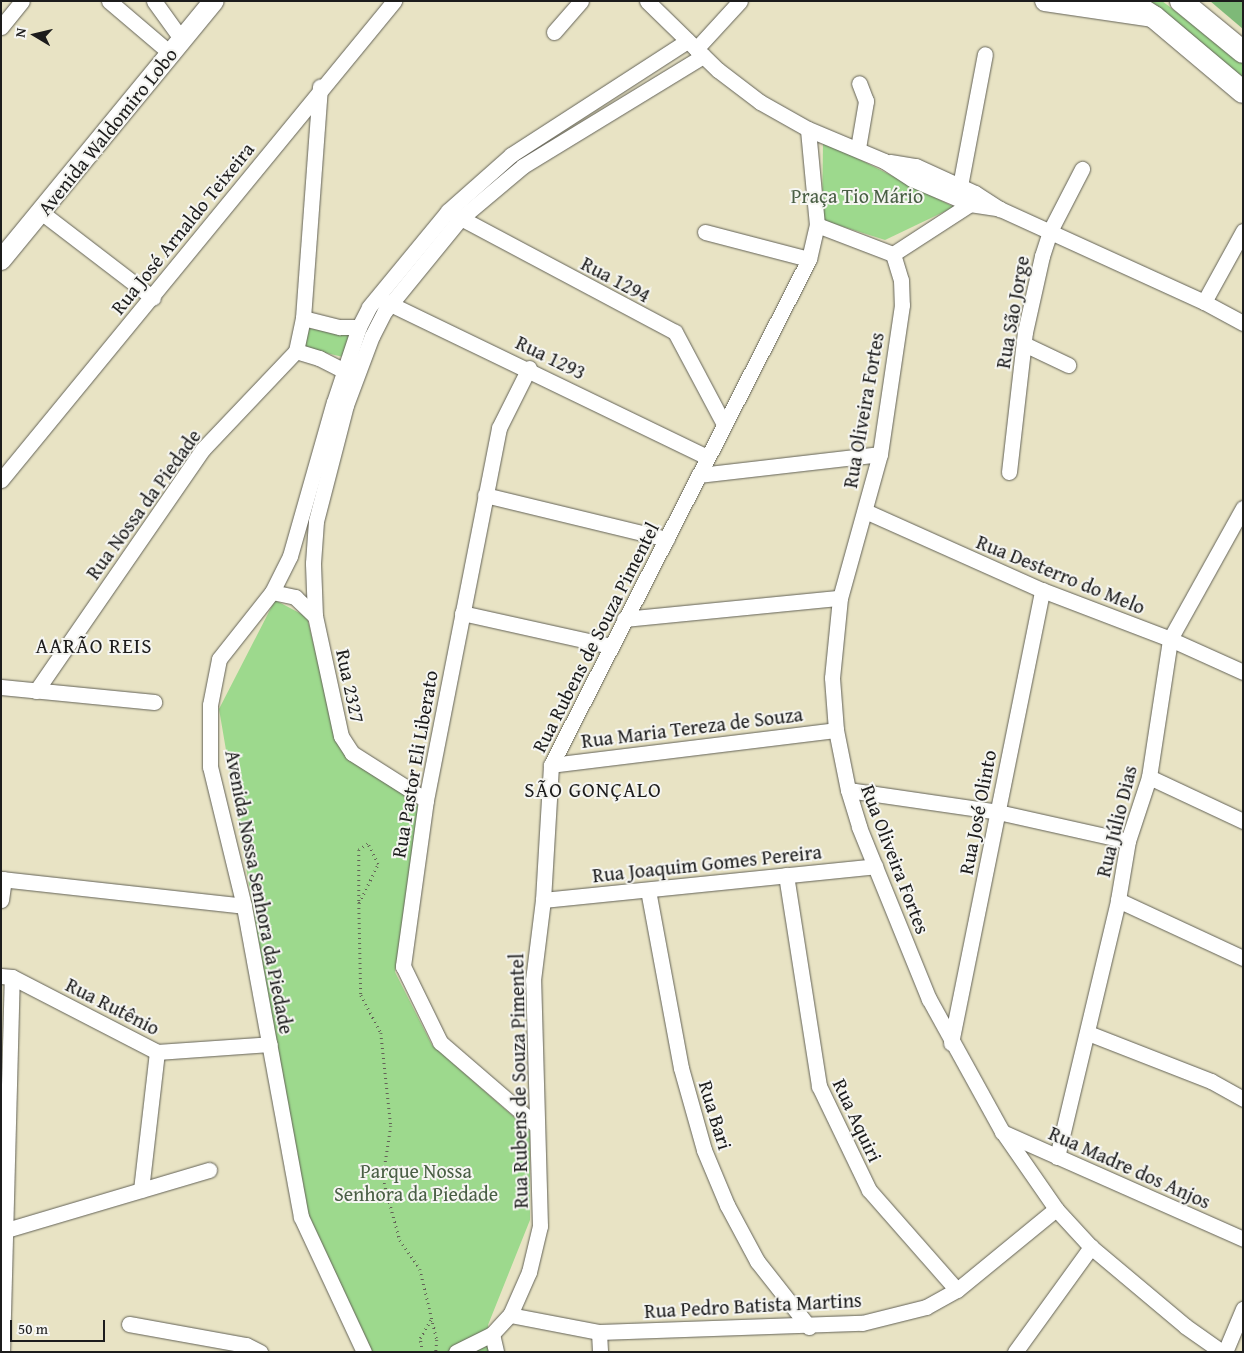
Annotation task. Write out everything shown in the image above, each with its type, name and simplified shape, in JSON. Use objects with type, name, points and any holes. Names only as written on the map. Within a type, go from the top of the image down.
[{"type":"highway","points":[[1129,1],[1154,17],[1243,92]]},
{"type":"highway","points":[[1181,1],[1243,52]]},
{"type":"main road","name":"Avenida Waldomiro Lobo","points":[[1,260],[214,1]]},
{"type":"main road","points":[[1045,1],[1154,17]]},
{"type":"street","points":[[1,27],[22,1]]},
{"type":"street","points":[[109,1],[146,32],[176,46]]},
{"type":"street","name":"Rua José Arnaldo Teixeira","points":[[1,480],[153,298],[320,87],[394,1]]},
{"type":"street","points":[[554,32],[581,1]]},
{"type":"street","points":[[646,1],[695,49],[760,102],[808,129],[858,148],[884,161],[912,179],[973,198],[1050,231],[1204,302],[1243,323]]},
{"type":"street","points":[[695,49],[740,1]]},
{"type":"street","points":[[146,32],[158,7]]},
{"type":"street","points":[[158,7],[176,46]]},
{"type":"street","name":"Avenida Nossa Senhora da Piedade","points":[[308,600],[316,520],[346,405],[359,327],[454,215],[511,155],[695,49]]},
{"type":"street","name":"Avenida Nossa Senhora da Piedade","points":[[454,215],[695,49]]},
{"type":"street","points":[[960,186],[985,54]]},
{"type":"street","points":[[858,148],[866,101],[859,83]]},
{"type":"street","points":[[320,87],[303,318],[296,351],[319,358],[351,374]]},
{"type":"street","name":"Rua Rubens de Souza Pimentel","points":[[456,1352],[492,1334],[510,1315],[529,1272],[540,1226],[541,1176],[536,1125],[534,980],[543,900],[552,765],[809,259],[817,226],[808,129]]},
{"type":"street","points":[[884,161],[916,166],[960,186],[973,198]]},
{"type":"street","name":"Rua São Jorge","points":[[1009,472],[1024,344],[1050,231],[1082,169]]},
{"type":"street","points":[[817,226],[893,254],[973,198]]},
{"type":"street","points":[[41,212],[153,298]]},
{"type":"street","name":"Rua 1294","points":[[454,215],[675,332],[724,424]]},
{"type":"street","points":[[1204,302],[1243,231]]},
{"type":"street","points":[[705,232],[809,259]]},
{"type":"street","name":"Rua Oliveira Fortes","points":[[893,254],[901,280],[902,305],[880,454],[840,598],[832,678],[836,730],[848,790],[875,866],[929,999],[951,1043],[1002,1131],[1056,1209],[1091,1247],[1185,1326],[1223,1352]]},
{"type":"street","name":"Avenida Nossa Senhora da Piedade","points":[[364,1352],[301,1217],[244,906],[210,767],[210,705],[219,659],[272,592],[293,548],[351,374],[372,336],[383,301]]},
{"type":"street","name":"Rua 1293","points":[[383,301],[529,368],[707,457]]},
{"type":"street","points":[[303,318],[359,327]]},
{"type":"street","points":[[1024,344],[1068,365]]},
{"type":"street","name":"Rua Nossa da Piedade","points":[[36,691],[203,449],[296,351]]},
{"type":"street","name":"Rua Pastor Eli Liberato","points":[[529,368],[499,428],[426,800],[403,966],[440,1042],[536,1125]]},
{"type":"street","points":[[699,475],[880,454]]},
{"type":"street","points":[[485,496],[667,539]]},
{"type":"street","name":"Rua Júlio Dias","points":[[1057,1157],[1088,1033],[1118,900],[1128,841],[1149,777],[1170,639],[1243,508]]},
{"type":"street","name":"Rua Desterro do Melo","points":[[865,511],[1042,590],[1170,639],[1243,672]]},
{"type":"street","name":"Rua José Olinto","points":[[951,1043],[1042,590]]},
{"type":"street","name":"Rua 2327","points":[[272,592],[286,593],[308,600],[315,616],[341,736],[352,752],[426,800]]},
{"type":"street","points":[[624,620],[840,598]]},
{"type":"street","points":[[462,613],[611,646]]},
{"type":"street","points":[[1,687],[154,702]]},
{"type":"street","name":"Rua Maria Tereza de Souza","points":[[552,765],[836,730]]},
{"type":"street","points":[[1149,777],[1243,821]]},
{"type":"street","points":[[848,790],[998,812],[1128,841]]},
{"type":"street","name":"Rua Joaquim Gomes Pereira","points":[[543,900],[875,866]]},
{"type":"street","name":"Rua Aquiri","points":[[786,875],[819,1086],[869,1190],[957,1290]]},
{"type":"street","points":[[1,900],[2,879],[244,906]]},
{"type":"street","name":"Rua Bari","points":[[648,890],[681,1068],[704,1150],[728,1205],[757,1261],[809,1327]]},
{"type":"street","points":[[1118,900],[1243,958]]},
{"type":"street","points":[[2,1352],[6,977]]},
{"type":"street","name":"Rua Rutênio","points":[[6,977],[157,1052],[270,1044]]},
{"type":"street","points":[[1088,1033],[1211,1080],[1243,1099]]},
{"type":"street","points":[[141,1190],[157,1052]]},
{"type":"street","name":"Rua Madre dos Anjos","points":[[1002,1131],[1243,1239]]},
{"type":"street","points":[[3,1231],[209,1170]]},
{"type":"street","name":"Rua Pedro Batista Martins","points":[[510,1315],[599,1332],[809,1327],[862,1323],[917,1309],[957,1290],[1056,1209]]},
{"type":"street","points":[[1015,1352],[1091,1247]]},
{"type":"street","points":[[1223,1352],[1243,1309]]},
{"type":"street","points":[[129,1324],[246,1346],[260,1352]]},
{"type":"street","points":[[599,1332],[600,1352]]},
{"type":"street","points":[[492,1334],[496,1352]]},
{"type":"path","points":[[359,903],[378,864],[368,844],[359,850],[359,903],[361,995],[381,1033],[391,1126],[383,1178],[400,1240],[420,1269],[432,1318],[436,1352]]},
{"type":"path","points":[[422,1352],[420,1338],[432,1318]]},
{"type":"green space","points":[[1139,1],[1162,1],[1199,29],[1243,63],[1243,81]]},
{"type":"green space","points":[[1210,1],[1243,1],[1243,29]]},
{"type":"green space","name":"Praça Tio Mário","points":[[823,141],[954,207],[885,240],[822,220]]},
{"type":"green space","points":[[300,327],[353,335],[343,357],[292,345]]},
{"type":"green space","name":"Parque Nossa Senhora da Piedade","points":[[275,600],[307,617],[338,745],[420,807],[395,972],[432,1045],[530,1131],[530,1220],[488,1325],[493,1352],[370,1352],[305,1213],[219,709]]},
{"type":"district","name":"AARÃO REIS","points":[[94,646]]},
{"type":"district","name":"SÃO GONÇALO","points":[[593,790]]}]
